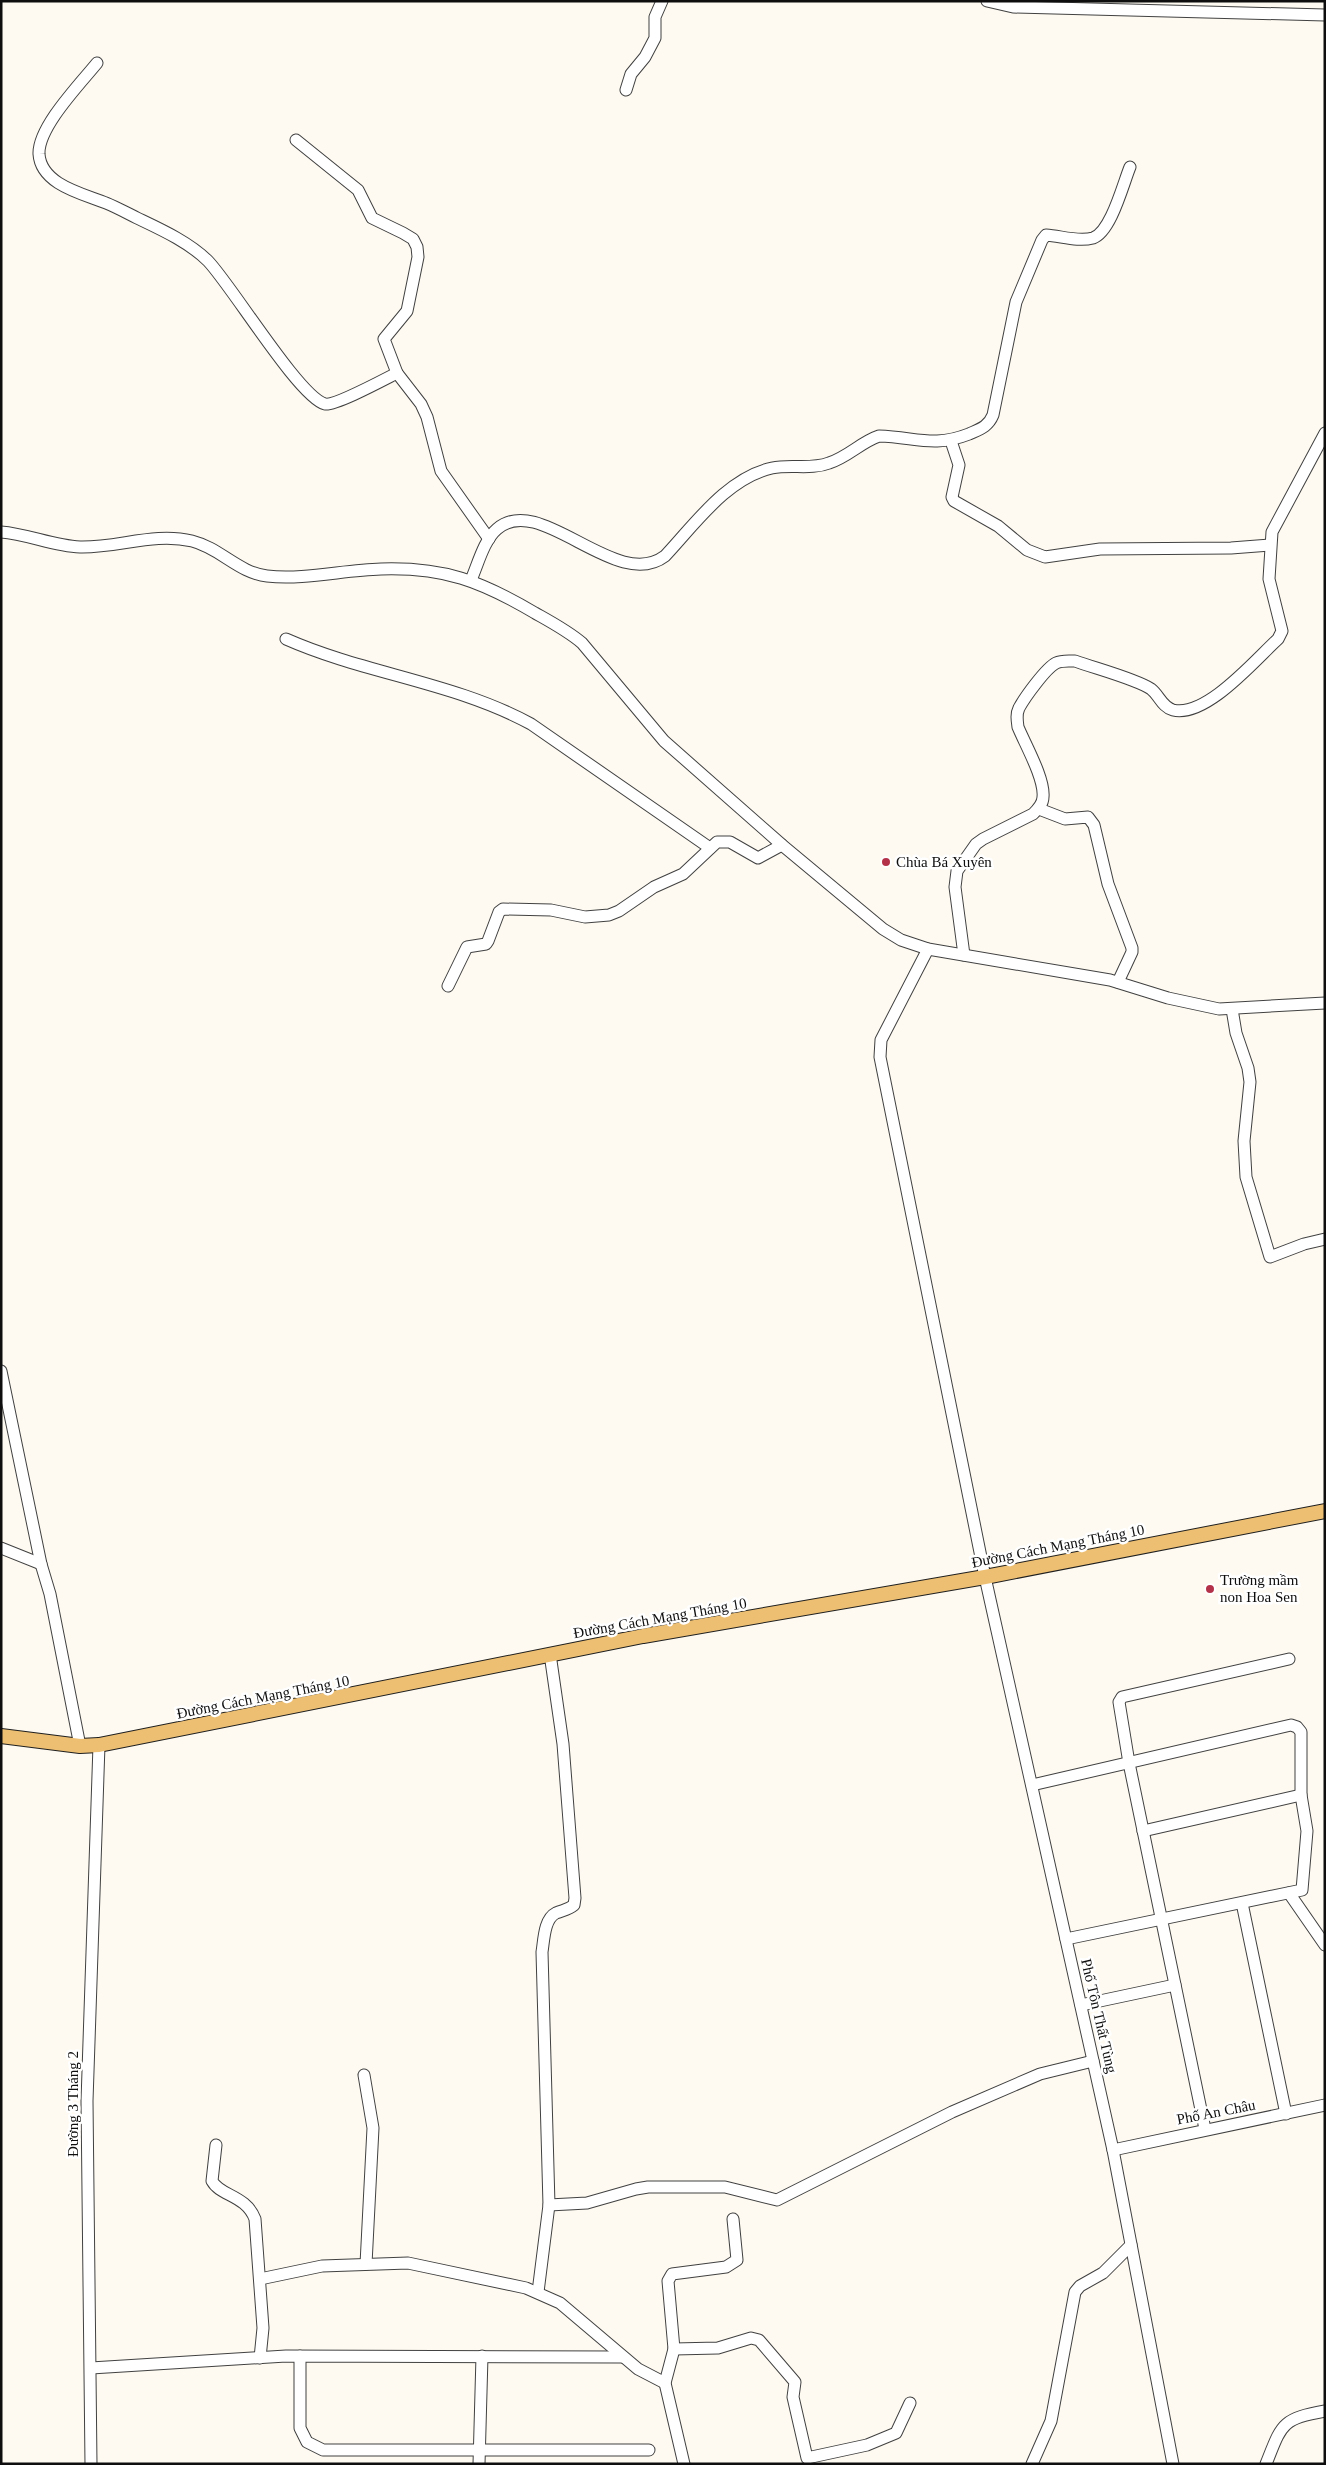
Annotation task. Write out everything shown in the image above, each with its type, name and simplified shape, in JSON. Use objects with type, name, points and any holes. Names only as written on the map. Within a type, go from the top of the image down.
[{"type":"main road","name":"Đường Cách Mạng Tháng 10","points":[[1,1736],[80,1746],[99,1746],[345,1698],[550,1654],[985,1577],[1325,1511]]},
{"type":"street","points":[[626,90],[631,74],[645,57],[655,38],[655,17],[662,1]]},
{"type":"street","points":[[987,1],[1013,7],[1325,14]]},
{"type":"street","points":[[97,63],[42,134],[39,155],[43,167],[54,179],[70,190],[106,203],[139,219],[201,255],[226,283],[286,367],[320,402],[326,404],[337,402],[397,373]]},
{"type":"street","points":[[296,140],[358,190],[372,218],[413,239],[417,247],[418,257],[408,311],[384,339],[397,373],[421,404],[427,416],[441,471],[447,482],[489,538]]},
{"type":"street","points":[[471,580],[489,538],[497,528],[508,522],[522,519],[534,522],[634,565],[646,566],[657,563],[665,556],[724,493],[764,471],[778,467],[828,464],[840,459],[870,439],[879,436],[925,441],[951,441],[983,428],[990,423],[993,416],[1018,294],[1044,237],[1046,235],[1068,238],[1092,238],[1101,234],[1113,212],[1130,167]]},
{"type":"street","points":[[964,955],[955,887],[957,871],[976,844],[1033,814],[1039,808],[1043,798],[1042,787],[1018,727],[1016,717],[1019,708],[1048,668],[1056,663],[1075,661],[1148,687],[1167,707],[1173,710],[1188,711],[1196,708],[1221,692],[1278,639],[1282,631],[1282,622],[1270,584],[1270,545],[1276,522],[1325,432]]},
{"type":"street","points":[[951,441],[959,464],[952,497],[954,501],[998,526],[1018,544],[1035,555],[1045,557],[1100,549],[1231,548],[1270,545]]},
{"type":"street","points":[[1,532],[77,547],[96,547],[144,538],[170,538],[193,541],[212,548],[251,572],[266,576],[290,577],[380,569],[424,570],[471,580],[497,590],[569,632],[582,643],[664,741],[883,929],[901,940],[928,949],[1118,982],[1168,998],[1219,1009],[1325,1003]]},
{"type":"street","points":[[286,639],[319,652],[446,688],[508,712],[551,738],[710,848]]},
{"type":"street","points":[[1039,808],[1064,819],[1088,817],[1094,825],[1108,884],[1132,948],[1132,952],[1118,982]]},
{"type":"street","points":[[448,986],[467,947],[488,942],[501,910],[551,910],[585,917],[609,915],[619,911],[654,887],[683,874],[710,848],[723,840],[758,858],[782,844]]},
{"type":"street","name":"Phố Tôn Thất Tùng","points":[[928,949],[881,1040],[880,1057],[985,1577],[1113,2150],[1173,2464]]},
{"type":"street","points":[[1232,1009],[1236,1033],[1248,1068],[1250,1082],[1244,1141],[1246,1177],[1270,1258],[1304,1244],[1325,1239]]},
{"type":"street","points":[[1,1371],[41,1564],[50,1594],[80,1746]]},
{"type":"street","points":[[1,1548],[41,1564]]},
{"type":"street","points":[[538,2292],[549,2205],[542,1952],[550,1918],[556,1913],[569,1910],[574,1905],[575,1898],[562,1734],[550,1654]]},
{"type":"street","points":[[1205,2129],[1118,1707],[1122,1698],[1288,1659]]},
{"type":"street","points":[[1032,1785],[1295,1725],[1301,1732],[1301,1795],[1308,1831],[1302,1890],[1066,1939]]},
{"type":"street","name":"Đường 3 Tháng 2","points":[[91,2464],[87,2101],[99,1746]]},
{"type":"street","points":[[1143,1831],[1301,1795]]},
{"type":"street","points":[[1289,1893],[1325,1945]]},
{"type":"street","points":[[1242,1903],[1286,2114]]},
{"type":"street","points":[[1081,2004],[1176,1985]]},
{"type":"street","points":[[549,2205],[587,2203],[648,2187],[738,2188],[777,2200],[952,2112],[1040,2074],[1093,2061]]},
{"type":"street","points":[[364,2075],[373,2128],[366,2264]]},
{"type":"street","name":"Phố An Châu","points":[[1113,2150],[1205,2129],[1325,2106]]},
{"type":"street","points":[[216,2145],[212,2181],[217,2188],[246,2205],[252,2212],[254,2219],[263,2328],[260,2358]]},
{"type":"street","points":[[684,2464],[665,2383],[674,2349],[668,2290],[670,2277],[677,2273],[726,2267],[737,2260],[732,2218]]},
{"type":"street","points":[[1032,2464],[1051,2421],[1075,2292],[1080,2286],[1103,2272],[1131,2245]]},
{"type":"street","points":[[260,2279],[322,2266],[408,2263],[538,2292],[560,2303],[623,2357],[643,2372],[665,2383]]},
{"type":"street","points":[[674,2349],[718,2348],[751,2338],[764,2342],[795,2382],[793,2397],[807,2458],[866,2445],[896,2432],[910,2403]]},
{"type":"street","points":[[91,2368],[300,2356],[623,2357]]},
{"type":"street","points":[[300,2356],[300,2428],[307,2442],[323,2450],[478,2458],[649,2450]]},
{"type":"street","points":[[478,2458],[482,2356]]},
{"type":"street","points":[[1266,2464],[1278,2432],[1284,2425],[1301,2416],[1325,2411]]},
{"type":"place","name":"Chùa Bá Xuyên","points":[[886,862]]},
{"type":"place","name":"Trường mầm non Hoa Sen","points":[[1210,1589]]}]
